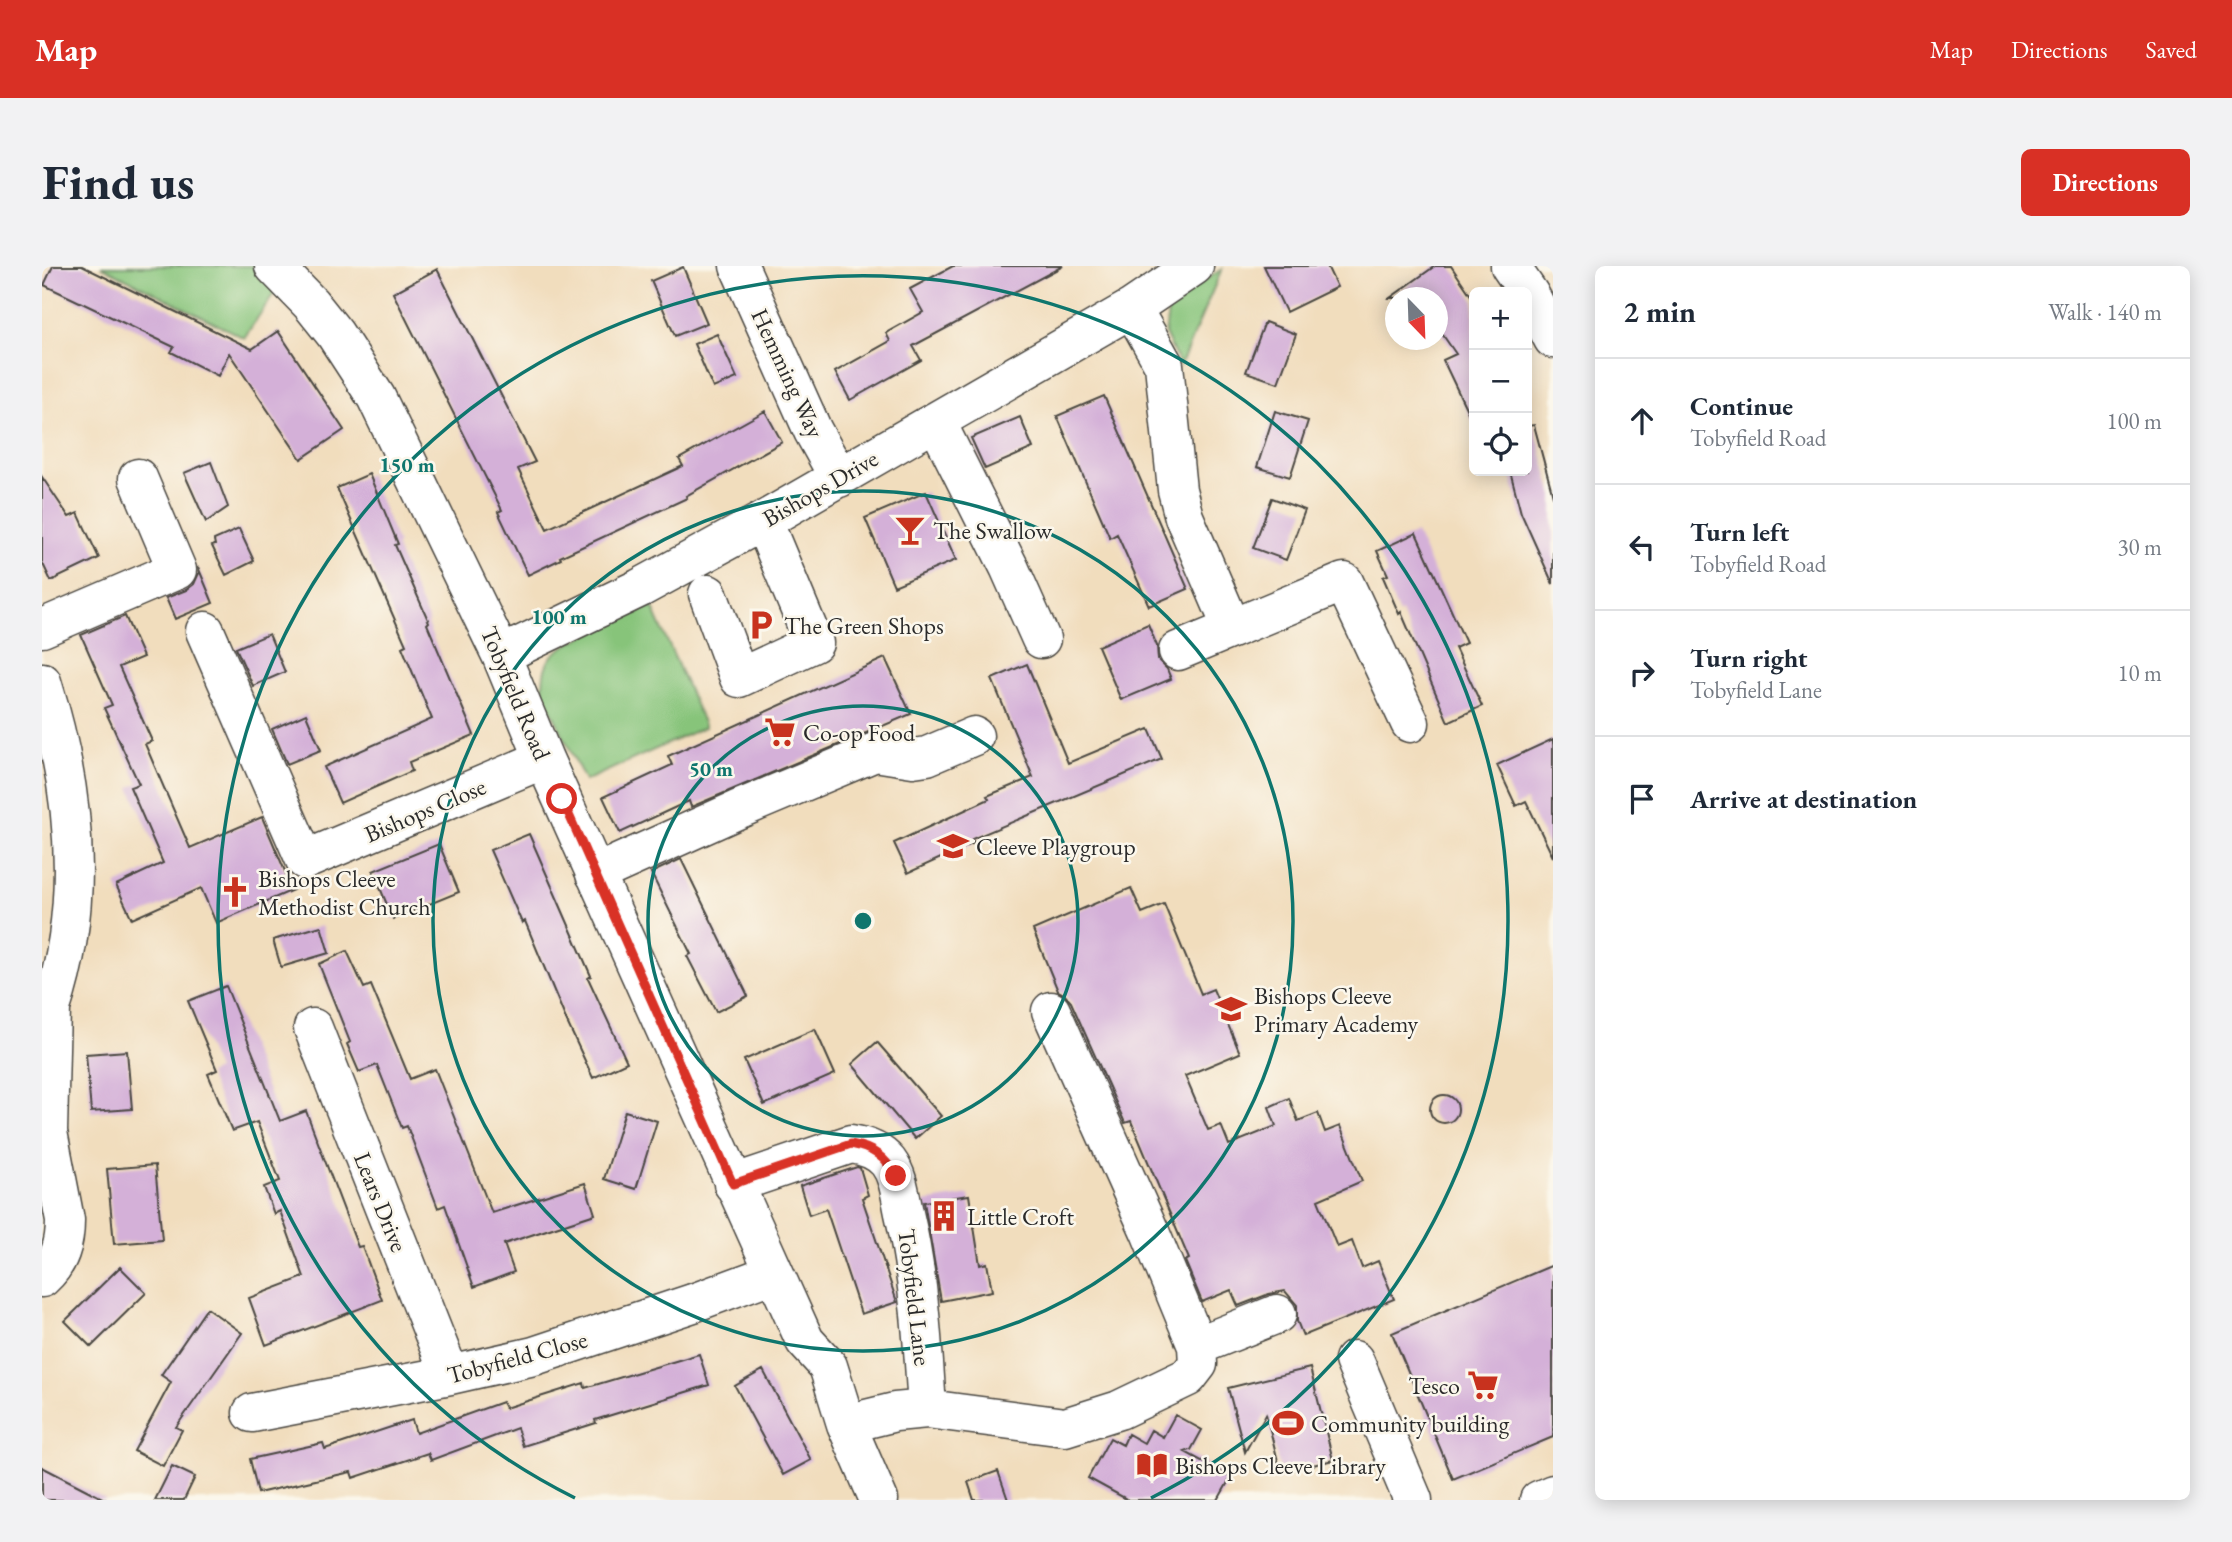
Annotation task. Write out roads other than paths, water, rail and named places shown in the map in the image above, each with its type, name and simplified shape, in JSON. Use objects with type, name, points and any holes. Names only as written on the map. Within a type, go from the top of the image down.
[{"type":"street","name":"Tobyfield Road","points":[[274,266],[311,304],[335,334],[370,387],[501,656],[595,874],[805,1341],[828,1366],[846,1424],[878,1500]]},
{"type":"street","name":"Hemming Way","points":[[739,266],[813,431],[839,478]]},
{"type":"street","points":[[1510,266],[1530,295],[1553,339]]},
{"type":"street","name":"Bishops Drive","points":[[501,656],[640,588],[839,478],[1132,308],[1173,272]]},
{"type":"street","points":[[1132,308],[1164,365],[1177,490],[1184,517],[1232,628]]},
{"type":"street","points":[[936,421],[1009,567],[1041,639]]},
{"type":"street","points":[[42,628],[177,570],[138,478]]},
{"type":"street","points":[[708,594],[739,678],[814,643],[763,521]]},
{"type":"street","points":[[1178,651],[1344,582],[1410,723]]},
{"type":"street","name":"Bishops Close","points":[[205,631],[305,860],[544,759]]},
{"type":"street","points":[[42,682],[65,769],[74,862],[72,908],[57,991],[47,1009],[48,1132],[65,1220],[65,1235],[56,1261],[42,1278]]},
{"type":"street","points":[[595,874],[874,752],[912,758],[927,756],[974,736]]},
{"type":"street","points":[[846,1424],[895,1412],[927,1409],[1065,1427],[1119,1410],[1188,1377],[1198,1364],[1197,1346],[1150,1232],[1051,1011]]},
{"type":"street","name":"Lears Drive","points":[[313,1028],[450,1376]]},
{"type":"street","name":"Tobyfield Lane","points":[[733,1184],[851,1144],[865,1146],[887,1161],[896,1176],[910,1238],[922,1327],[927,1409]]},
{"type":"street","name":"Tobyfield Close","points":[[252,1413],[450,1376],[534,1356],[774,1273]]},
{"type":"street","points":[[1197,1346],[1277,1314]]},
{"type":"street","points":[[1354,1360],[1413,1500]]},
{"type":"street","points":[[1539,1500],[1553,1494]]},
{"type":"place","name":"The Swallow","points":[[910,530]]},
{"type":"place","name":"The Green Shops","points":[[761,625]]},
{"type":"place","name":"Co-op Food","points":[[780,732]]},
{"type":"place","name":"Cleeve Playgroup","points":[[953,846]]},
{"type":"place","name":"Bishops Cleeve Methodist Church","points":[[235,892]]},
{"type":"place","name":"Bishops Cleeve Primary Academy","points":[[1231,1009]]},
{"type":"place","name":"Little Croft","points":[[944,1216]]},
{"type":"place","name":"Tesco","points":[[1483,1385]]},
{"type":"place","name":"Community building","points":[[1288,1423]]},
{"type":"place","name":"Bishops Cleeve Library","points":[[1152,1465]]}]
